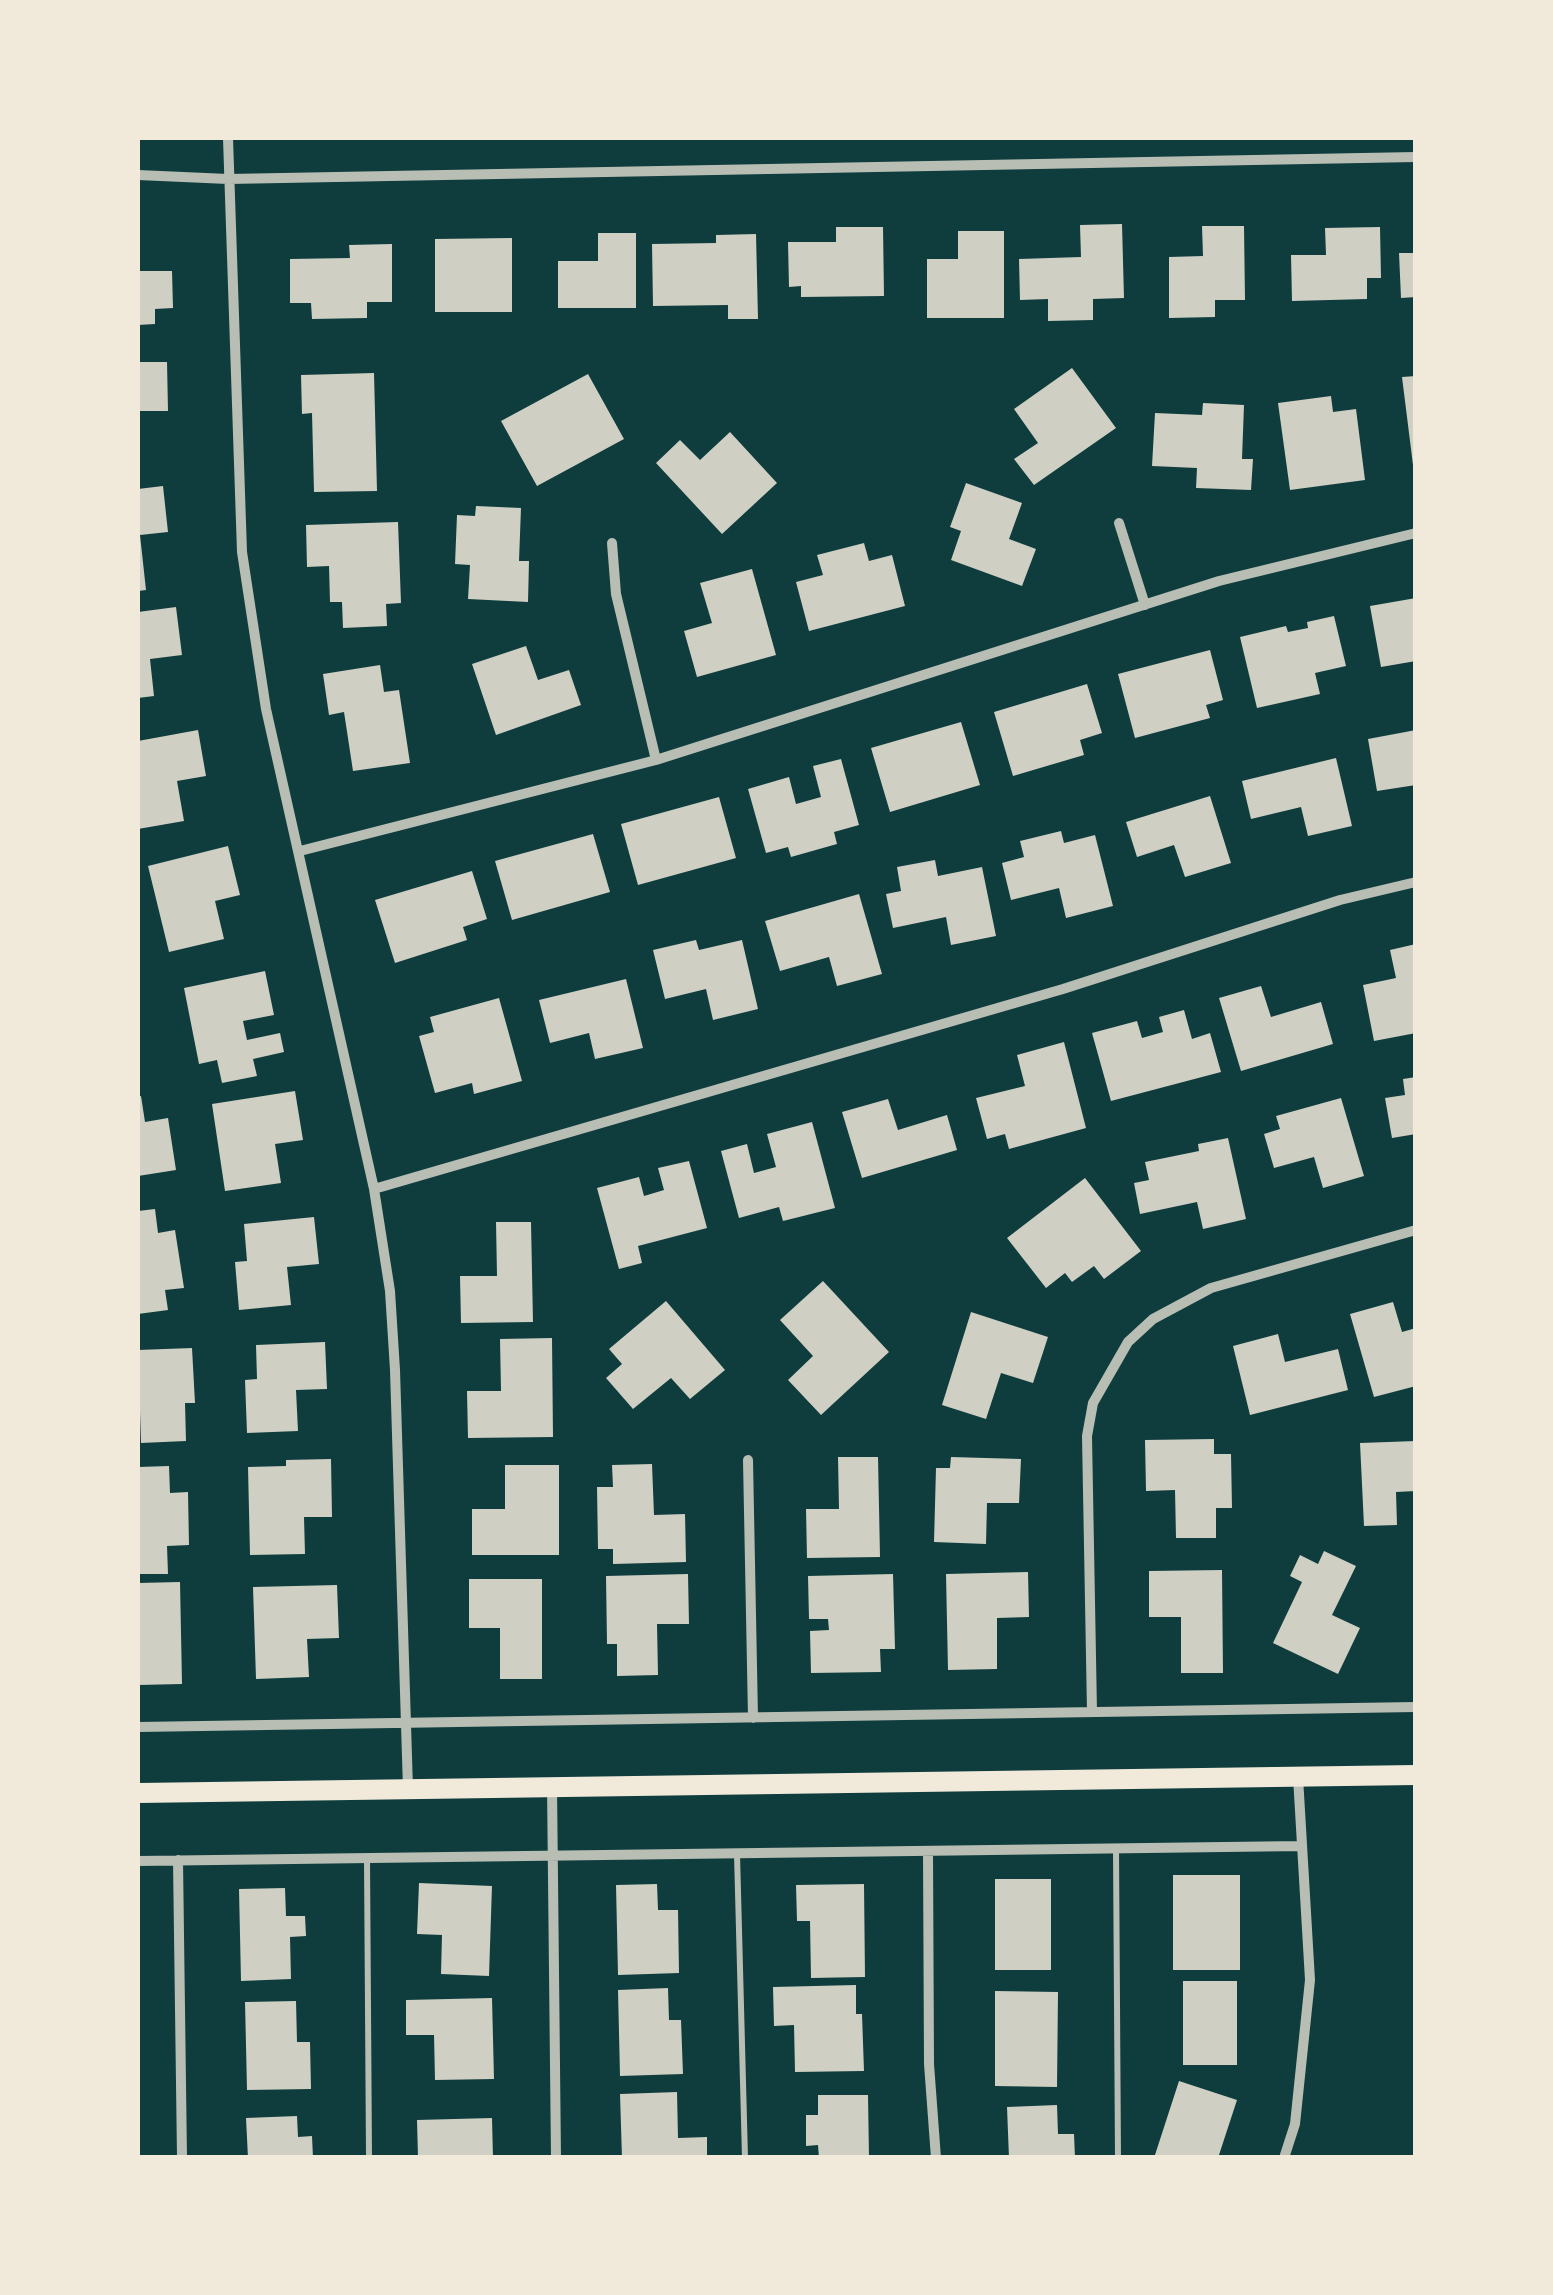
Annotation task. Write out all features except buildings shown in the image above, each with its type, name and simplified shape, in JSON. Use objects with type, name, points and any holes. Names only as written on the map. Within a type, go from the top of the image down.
[{"type":"main road","points":[[138,1793],[1416,1775]]},
{"type":"street","points":[[228,138],[242,552],[266,709],[374,1189],[390,1291],[408,1789]]},
{"type":"street","points":[[138,175],[228,178],[1416,157]]},
{"type":"street","points":[[1119,523],[1146,605]]},
{"type":"street","points":[[300,851],[656,760],[1219,581],[1416,533]]},
{"type":"street","points":[[612,543],[616,594],[656,760]]},
{"type":"street","points":[[374,1189],[1044,994],[1340,900],[1416,882]]},
{"type":"street","points":[[1092,1712],[1087,1436],[1093,1404],[1128,1342],[1153,1319],[1211,1288],[1416,1230]]},
{"type":"street","points":[[748,1460],[753,1718]]},
{"type":"street","points":[[138,1727],[1416,1707]]},
{"type":"street","points":[[1284,2158],[1296,2124],[1310,1980],[1298,1777]]},
{"type":"street","points":[[552,1786],[556,2158]]},
{"type":"street","points":[[138,1860],[1302,1846]]},
{"type":"street","points":[[928,1850],[929,2064],[936,2158]]},
{"type":"street","points":[[178,1860],[182,2158]]},
{"type":"lane","points":[[1116,1848],[1118,2158]]},
{"type":"lane","points":[[737,1853],[745,2158]]},
{"type":"lane","points":[[367,1858],[370,2158]]}]
